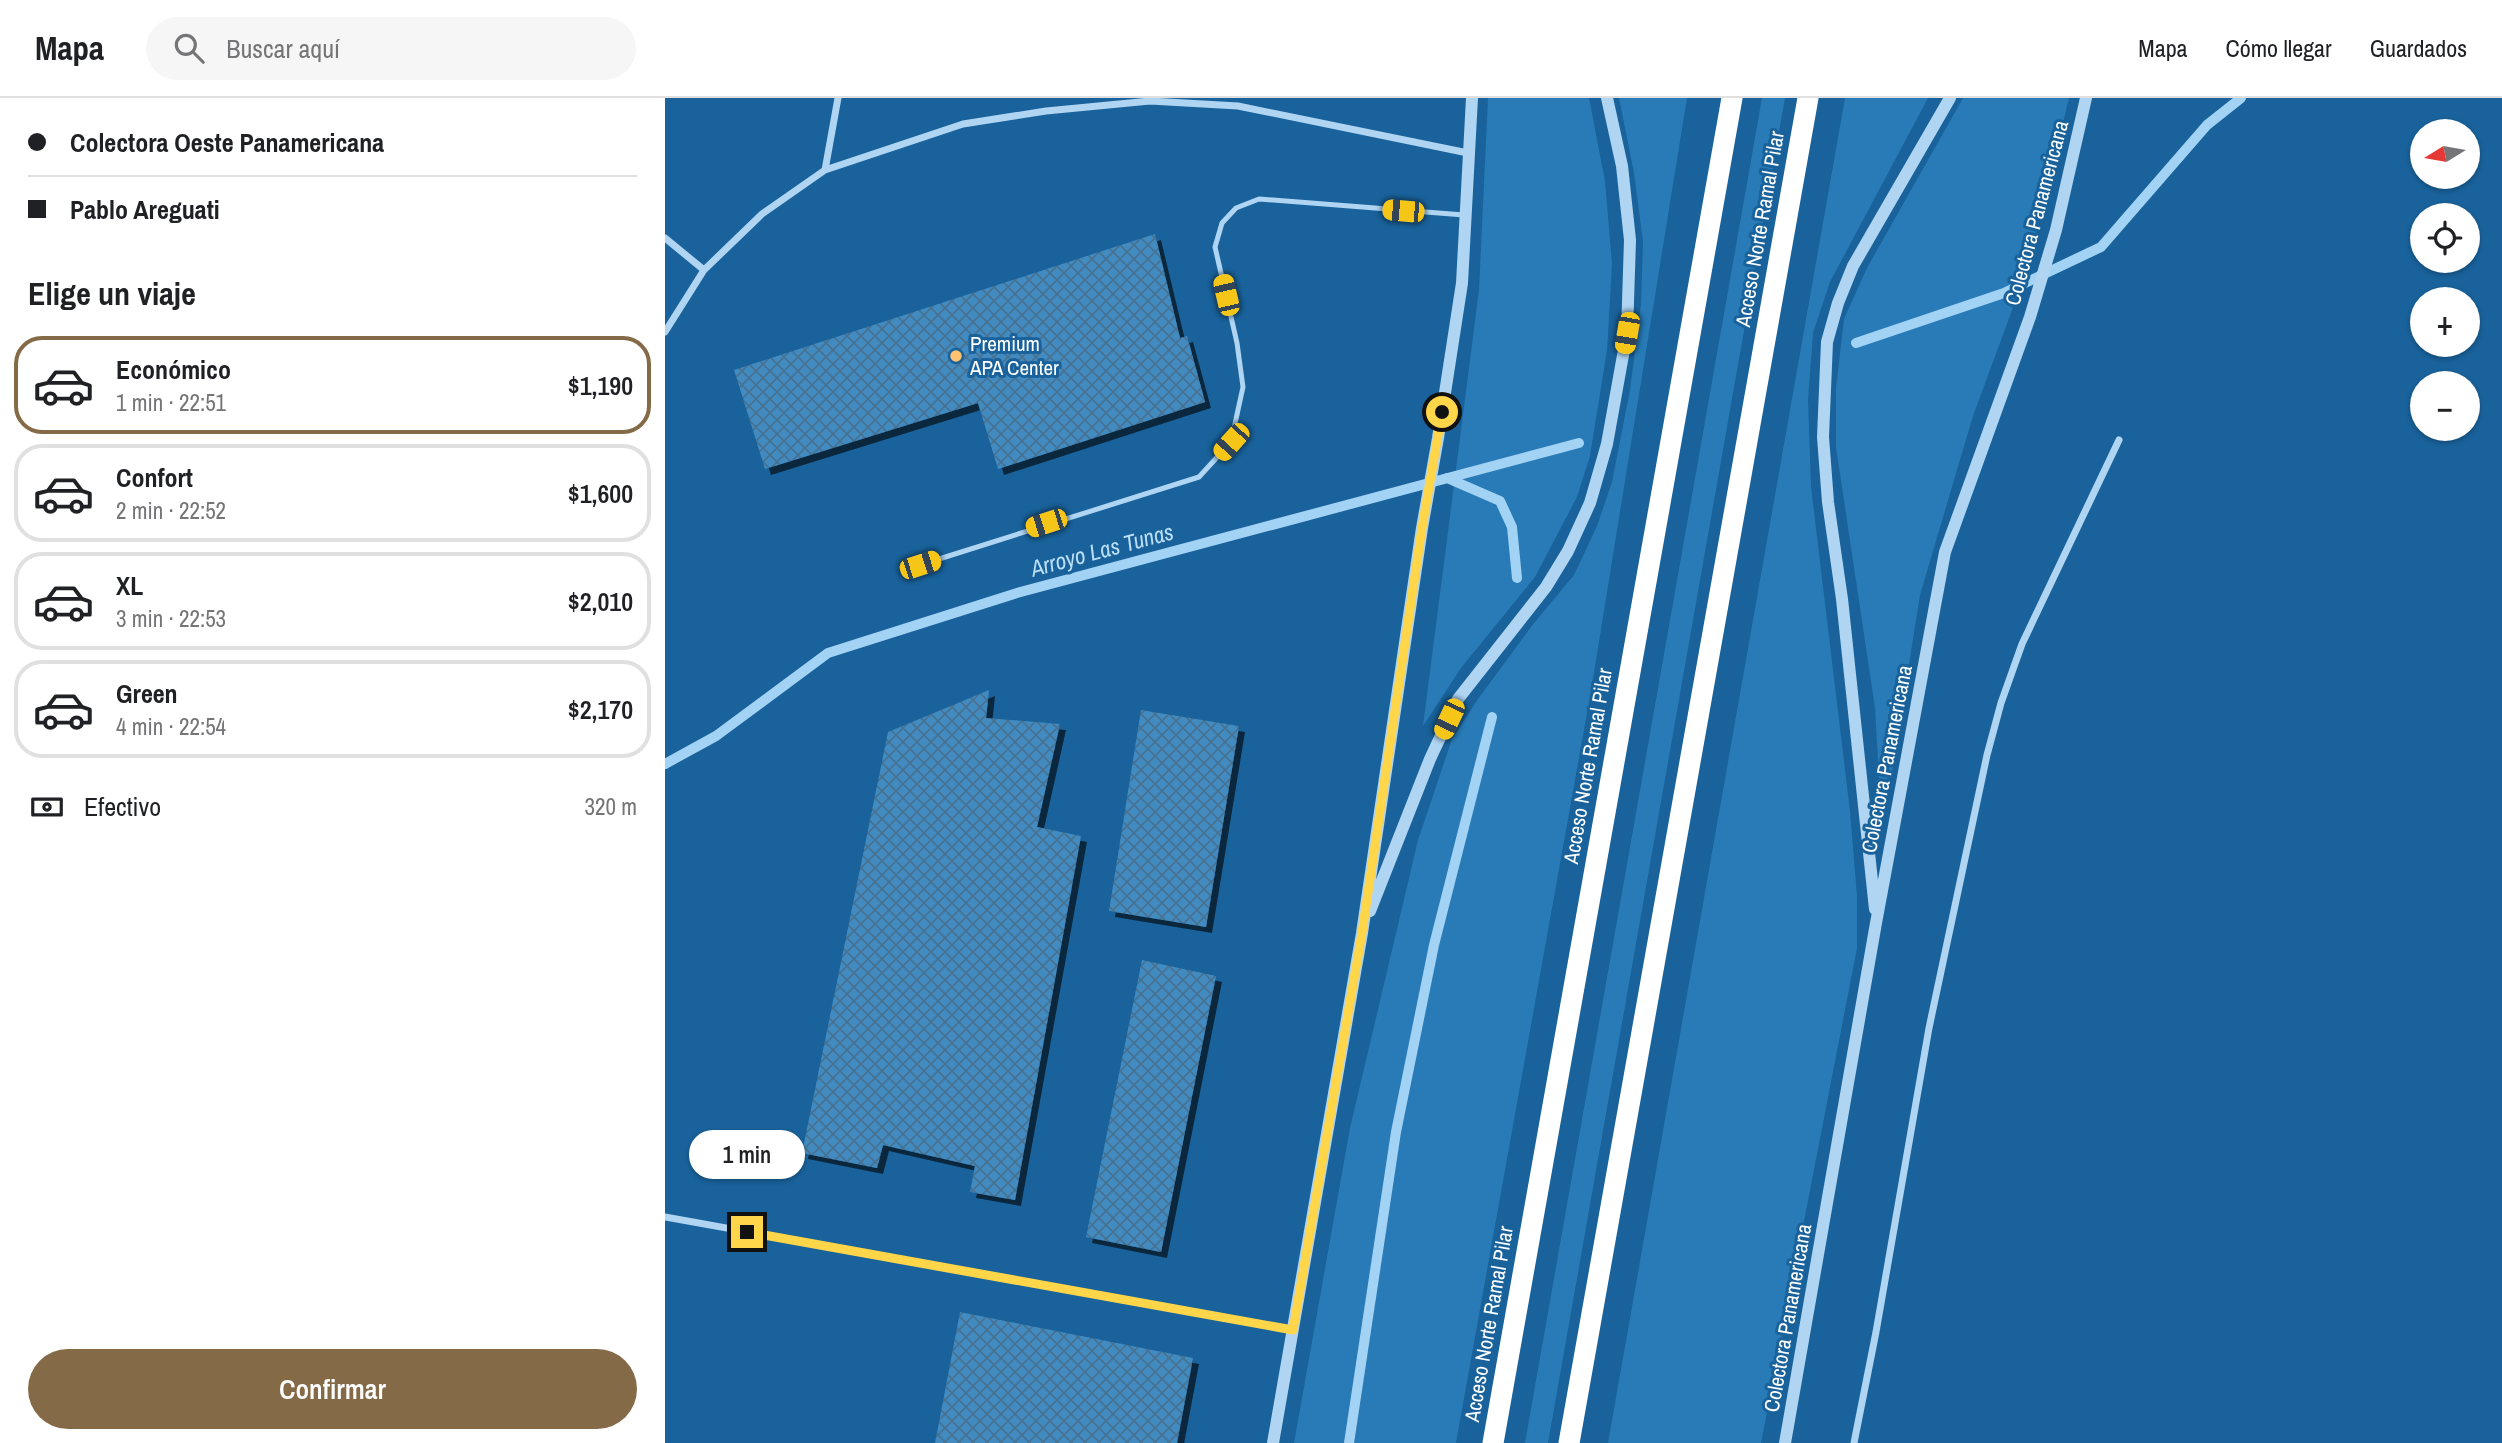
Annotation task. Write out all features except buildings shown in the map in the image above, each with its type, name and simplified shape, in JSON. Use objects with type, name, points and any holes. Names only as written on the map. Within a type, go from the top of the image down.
[{"type":"highway","name":"Acceso Norte Ramal Pilar","points":[[1493,1443],[1732,98]]},
{"type":"highway","name":"Acceso Norte Ramal Pilar","points":[[1569,1443],[1808,98]]},
{"type":"street","points":[[825,170],[838,98]]},
{"type":"street","points":[[1273,1443],[1362,933],[1422,528],[1439,438],[1462,284],[1472,98]]},
{"type":"street","points":[[1362,933],[1430,758],[1458,699],[1546,587],[1568,551],[1590,503],[1607,444],[1627,333],[1630,240],[1622,166],[1607,98]]},
{"type":"street","points":[[1876,923],[1842,599],[1828,502],[1823,437],[1827,342],[1838,303],[1853,266],[1950,98]]},
{"type":"street","name":"Colectora Panamericana","points":[[1785,1443],[1876,923],[1945,552],[2030,317],[2056,230],[2086,98]]},
{"type":"street","points":[[665,332],[704,270],[762,214],[825,170],[963,124],[1047,111],[1150,100],[1238,106],[1468,153]]},
{"type":"street","points":[[665,238],[704,270]]},
{"type":"street","points":[[1854,1443],[1877,1332],[1929,1028],[2000,703],[2022,644],[2119,440]]},
{"type":"street","points":[[665,1217],[1293,1330]]},
{"type":"lane","points":[[920,565],[1199,477],[1231,442],[1243,387],[1237,343],[1215,247],[1222,223],[1236,208],[1259,199],[1465,215]]},
{"type":"shaded area","points":[[1488,98],[1589,98],[1605,181],[1612,264],[1607,350],[1590,456],[1577,497],[1535,577],[1461,668],[1423,726],[1479,290]]},
{"type":"shaded area","points":[[1619,98],[1687,98],[1591,691],[1456,1443],[1294,1443],[1350,1128],[1418,840],[1452,739],[1534,623],[1574,575],[1597,526],[1612,482],[1630,390],[1641,304],[1643,242],[1634,173]]},
{"type":"shaded area","points":[[1762,98],[1785,98],[1548,1443],[1525,1443]]},
{"type":"shaded area","points":[[1845,98],[1928,98],[1830,282],[1813,333],[1808,400],[1811,487],[1850,811],[1857,896],[1857,948],[1761,1443],[1608,1443]]},
{"type":"shaded area","points":[[1963,98],[2069,98],[2028,267],[1973,416],[1920,595],[1892,772],[1880,797],[1875,708],[1836,447],[1836,388],[1844,319],[1867,268]]},
{"type":"waterway","points":[[1856,343],[2004,293],[2101,247],[2207,125],[2241,98]]},
{"type":"waterway","name":"Arroyo Las Tunas","points":[[665,764],[716,736],[828,653],[1017,593],[1579,443]]},
{"type":"waterway","points":[[1447,478],[1500,501],[1512,527],[1517,578]]},
{"type":"waterway","points":[[1349,1443],[1396,1132],[1434,945],[1492,717]]},
{"type":"place","name":"Premium APA Center","points":[[956,356]]},
{"type":"route","points":[[747,1232],[1293,1330],[1362,933],[1422,528],[1442,412]]}]
